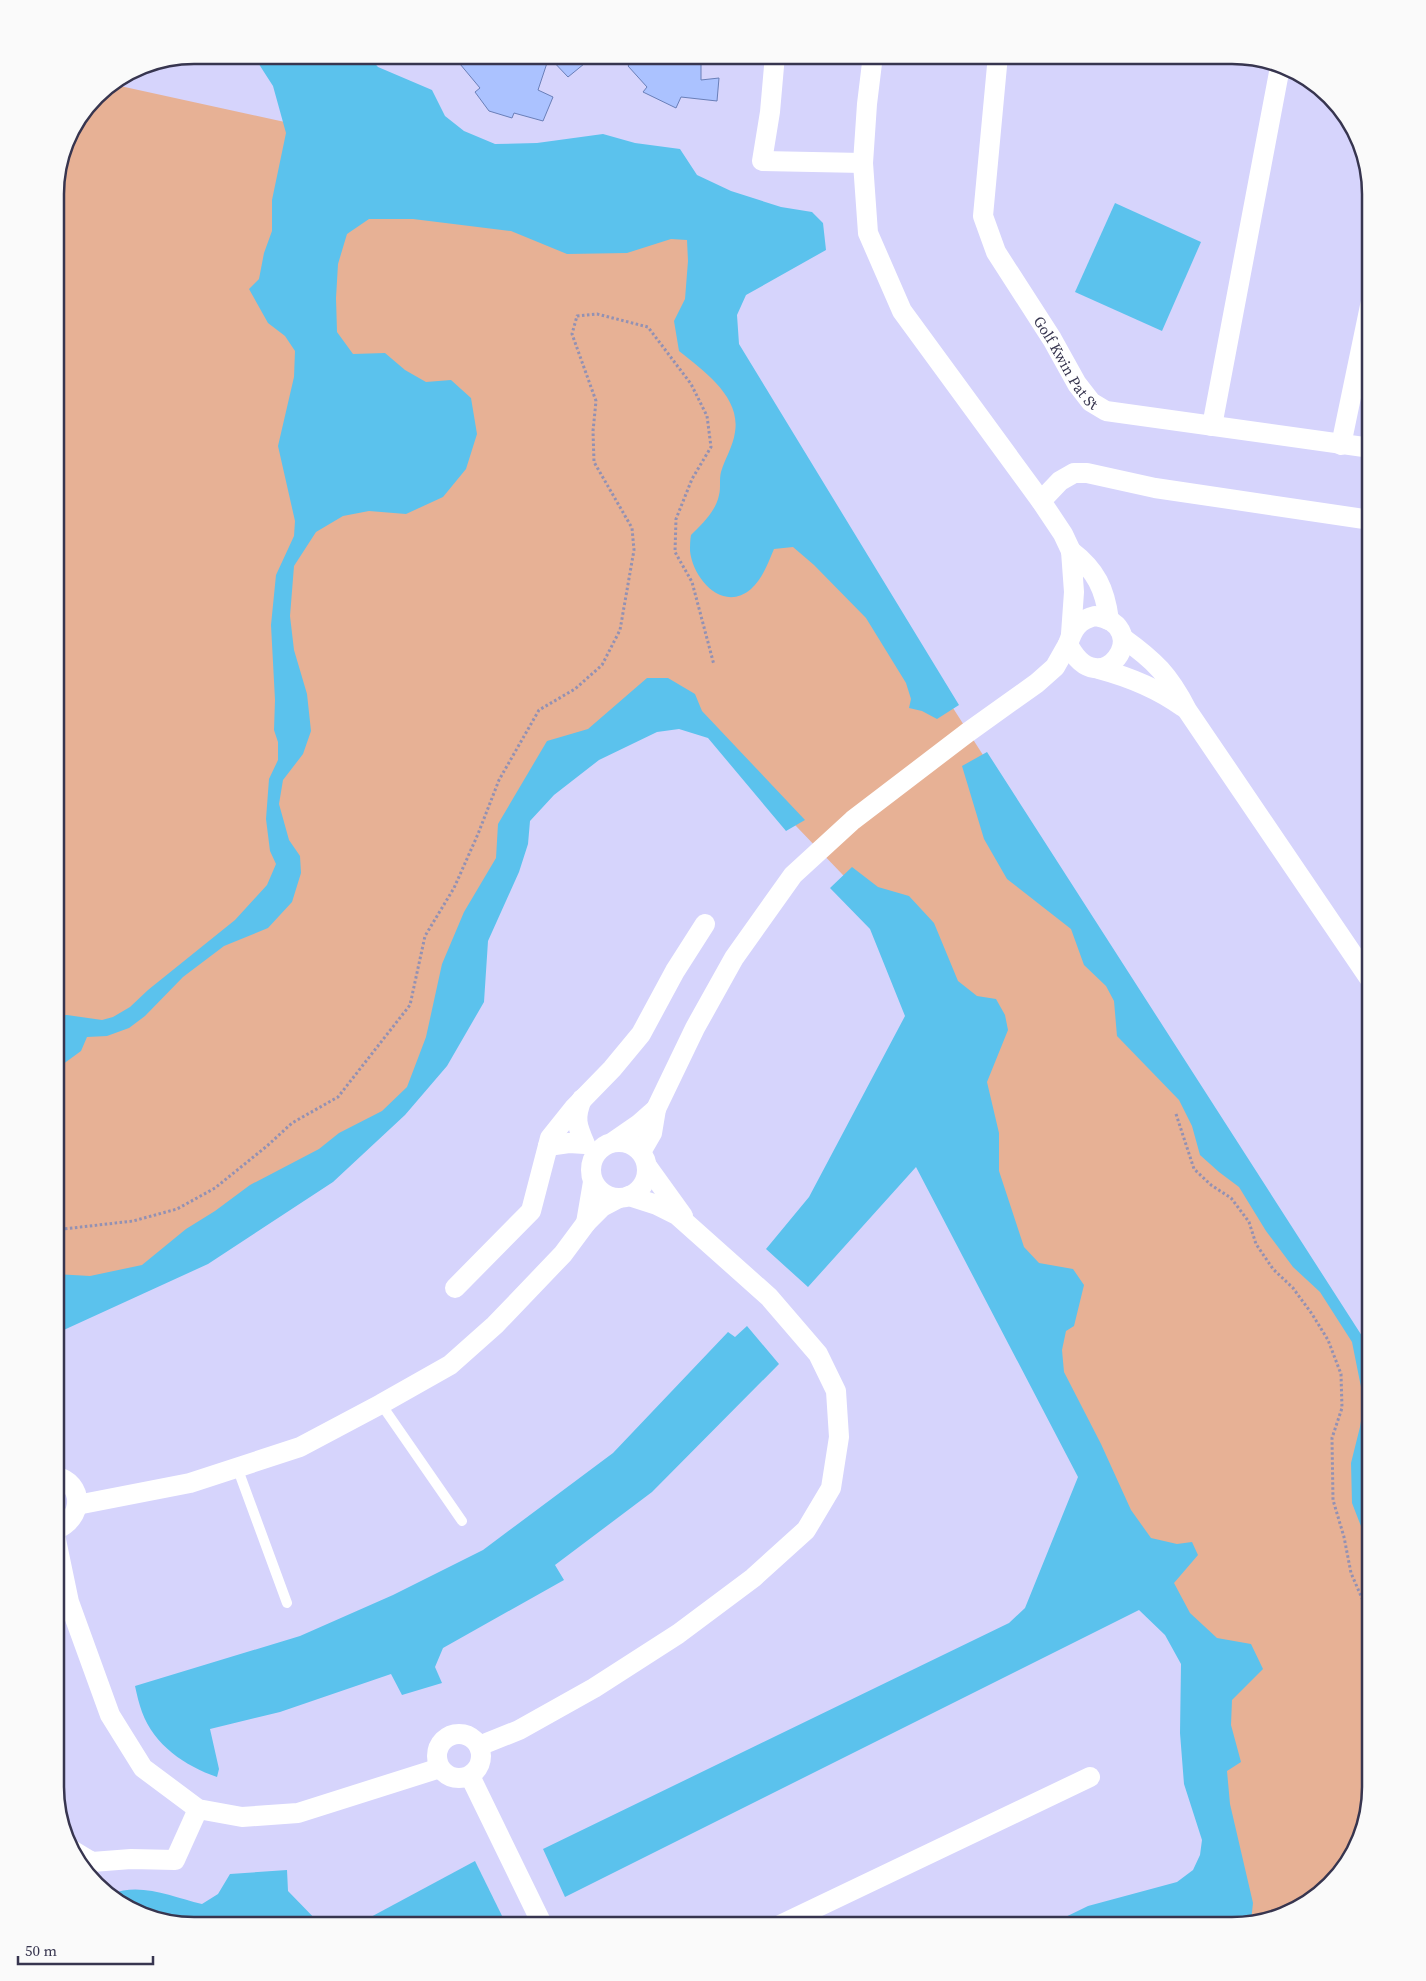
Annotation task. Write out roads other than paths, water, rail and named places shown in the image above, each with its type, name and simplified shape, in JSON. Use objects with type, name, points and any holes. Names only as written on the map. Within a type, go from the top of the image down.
[{"type":"street","points":[[774,64],[770,112],[762,161],[863,163]]},
{"type":"street","points":[[872,64],[863,163],[868,233],[902,311],[1063,534],[1071,551],[1074,592],[1070,639],[1077,660],[1093,668],[1127,677],[1151,687],[1167,695],[1187,710]]},
{"type":"street","name":"Golf Kwin Pat St","points":[[997,64],[983,216],[996,252],[1052,339],[1077,384],[1092,402],[1106,411],[1362,447]]},
{"type":"street","points":[[1212,426],[1279,73]]},
{"type":"street","points":[[1341,445],[1362,344]]},
{"type":"street","points":[[1041,501],[1060,481],[1074,473],[1087,473],[1155,488],[1362,519]]},
{"type":"street","points":[[1071,551],[1086,562],[1099,582],[1106,601],[1109,620]]},
{"type":"street","points":[[77,1505],[190,1483],[300,1447],[450,1365],[495,1325],[543,1276],[602,1207],[637,1191],[645,1180],[644,1159],[652,1133],[656,1109],[695,1028],[734,958],[793,875],[853,820],[967,733],[1038,683],[1055,667],[1079,623],[1086,618],[1094,616],[1109,620],[1117,626],[1123,638],[1159,667],[1174,686],[1187,710],[1362,968]]},
{"type":"street","points":[[1038,683],[1112,664],[1120,656],[1123,638]]},
{"type":"street","points":[[455,1288],[530,1211],[550,1138],[582,1099],[612,1069],[641,1034],[675,971],[705,924]]},
{"type":"street","points":[[582,1099],[577,1112],[577,1127],[589,1150],[593,1182],[586,1224]]},
{"type":"street","points":[[548,1146],[569,1143],[589,1150],[601,1148],[640,1124],[656,1109]]},
{"type":"street","points":[[613,1142],[630,1144],[644,1159],[673,1204],[695,1231]]},
{"type":"street","points":[[479,1746],[519,1730],[594,1688],[678,1634],[753,1578],[806,1530],[831,1488],[839,1437],[836,1391],[818,1354],[769,1297],[677,1215],[657,1205],[624,1197],[606,1195],[593,1182]]},
{"type":"street","points":[[64,1479],[72,1486],[77,1496],[74,1516],[64,1526]]},
{"type":"street","points":[[64,1578],[69,1602],[110,1715],[143,1768],[198,1809],[242,1818],[298,1813],[440,1768]]},
{"type":"street","points":[[461,1734],[468,1736],[479,1746],[481,1763],[470,1776],[453,1778],[440,1768],[436,1754],[438,1747],[447,1737],[461,1734]]},
{"type":"street","points":[[470,1776],[539,1917]]},
{"type":"street","points":[[797,1917],[1090,1777]]},
{"type":"street","points":[[85,1858],[92,1862],[131,1859],[175,1860],[198,1809]]},
{"type":"lane","points":[[381,1404],[462,1521]]},
{"type":"lane","points":[[237,1468],[287,1603]]},
{"type":"water","points":[[259,64],[375,64],[378,67],[432,90],[445,116],[464,131],[495,144],[537,143],[603,134],[635,143],[680,149],[697,175],[731,191],[781,207],[812,212],[823,223],[826,250],[746,295],[737,315],[739,344],[959,705],[937,719],[922,711],[909,708],[911,699],[906,683],[866,618],[814,565],[793,547],[774,549],[759,580],[751,589],[740,595],[730,597],[720,595],[703,582],[697,572],[692,562],[690,551],[691,535],[708,517],[717,501],[720,492],[721,472],[734,437],[735,419],[727,396],[719,386],[679,351],[674,321],[685,299],[688,261],[687,240],[671,239],[627,253],[567,254],[511,231],[413,219],[369,219],[347,234],[338,264],[337,332],[353,354],[385,353],[405,370],[426,382],[451,380],[471,398],[477,434],[466,469],[443,497],[406,514],[369,511],[343,516],[316,532],[294,566],[290,616],[294,650],[307,694],[311,731],[303,754],[283,780],[279,804],[289,840],[300,856],[301,873],[292,902],[268,928],[224,946],[183,977],[145,1016],[129,1028],[107,1036],[87,1037],[81,1051],[64,1063],[64,1015],[102,1020],[113,1017],[130,1007],[148,990],[235,920],[267,885],[276,864],[270,851],[266,819],[269,779],[278,760],[278,742],[274,730],[275,700],[271,625],[276,575],[294,536],[295,521],[278,446],[294,377],[295,351],[285,336],[268,323],[249,289],[259,279],[264,253],[272,231],[272,200],[286,133],[273,86]]},
{"type":"water","points":[[1115,203],[1201,242],[1162,331],[1075,292]]},
{"type":"water","points":[[647,678],[668,678],[695,694],[702,711],[805,820],[786,831],[708,738],[679,729],[657,732],[599,760],[554,795],[530,821],[528,844],[519,872],[488,941],[484,1002],[447,1066],[405,1115],[333,1182],[208,1264],[64,1330],[64,1275],[90,1276],[142,1265],[186,1229],[215,1211],[250,1185],[319,1149],[339,1133],[382,1111],[407,1087],[426,1037],[442,964],[464,912],[496,858],[498,824],[547,741],[588,729]]},
{"type":"water","points":[[987,752],[1362,1336],[1362,1392],[1352,1342],[1320,1292],[1293,1267],[1266,1231],[1239,1187],[1200,1155],[1192,1126],[1179,1100],[1117,1036],[1114,1001],[1106,986],[1084,965],[1071,929],[1007,879],[984,839],[962,766]]},
{"type":"water","points":[[852,867],[878,887],[909,896],[934,923],[958,981],[977,996],[996,999],[1005,1015],[1008,1030],[987,1082],[999,1133],[999,1171],[1024,1247],[1039,1263],[1073,1269],[1084,1285],[1074,1326],[1066,1331],[1062,1350],[1064,1372],[1101,1444],[1131,1510],[1151,1538],[1177,1544],[1192,1542],[1198,1555],[1174,1583],[1190,1613],[1217,1638],[1251,1644],[1263,1669],[1232,1700],[1231,1725],[1241,1762],[1227,1771],[1230,1804],[1253,1903],[1252,1916],[1065,1917],[1088,1906],[1177,1882],[1193,1870],[1200,1855],[1202,1840],[1184,1784],[1180,1733],[1181,1664],[1165,1635],[1139,1610],[565,1897],[543,1849],[1009,1623],[1025,1608],[1078,1477],[916,1167],[808,1287],[766,1249],[809,1197],[905,1016],[870,929],[830,888]]},
{"type":"water","points":[[747,1326],[779,1364],[652,1492],[555,1565],[564,1580],[443,1648],[435,1667],[442,1683],[402,1695],[391,1674],[280,1712],[210,1729],[219,1769],[217,1777],[182,1760],[154,1735],[142,1712],[135,1686],[300,1636],[393,1595],[483,1550],[613,1453],[728,1332],[735,1337]]},
{"type":"water","points":[[1362,1414],[1362,1529],[1352,1503],[1351,1463]]},
{"type":"water","points":[[475,1861],[503,1917],[371,1917]]},
{"type":"water","points":[[287,1870],[288,1891],[313,1917],[185,1917],[168,1915],[144,1907],[118,1892],[145,1890],[202,1904],[218,1894],[230,1874]]}]
